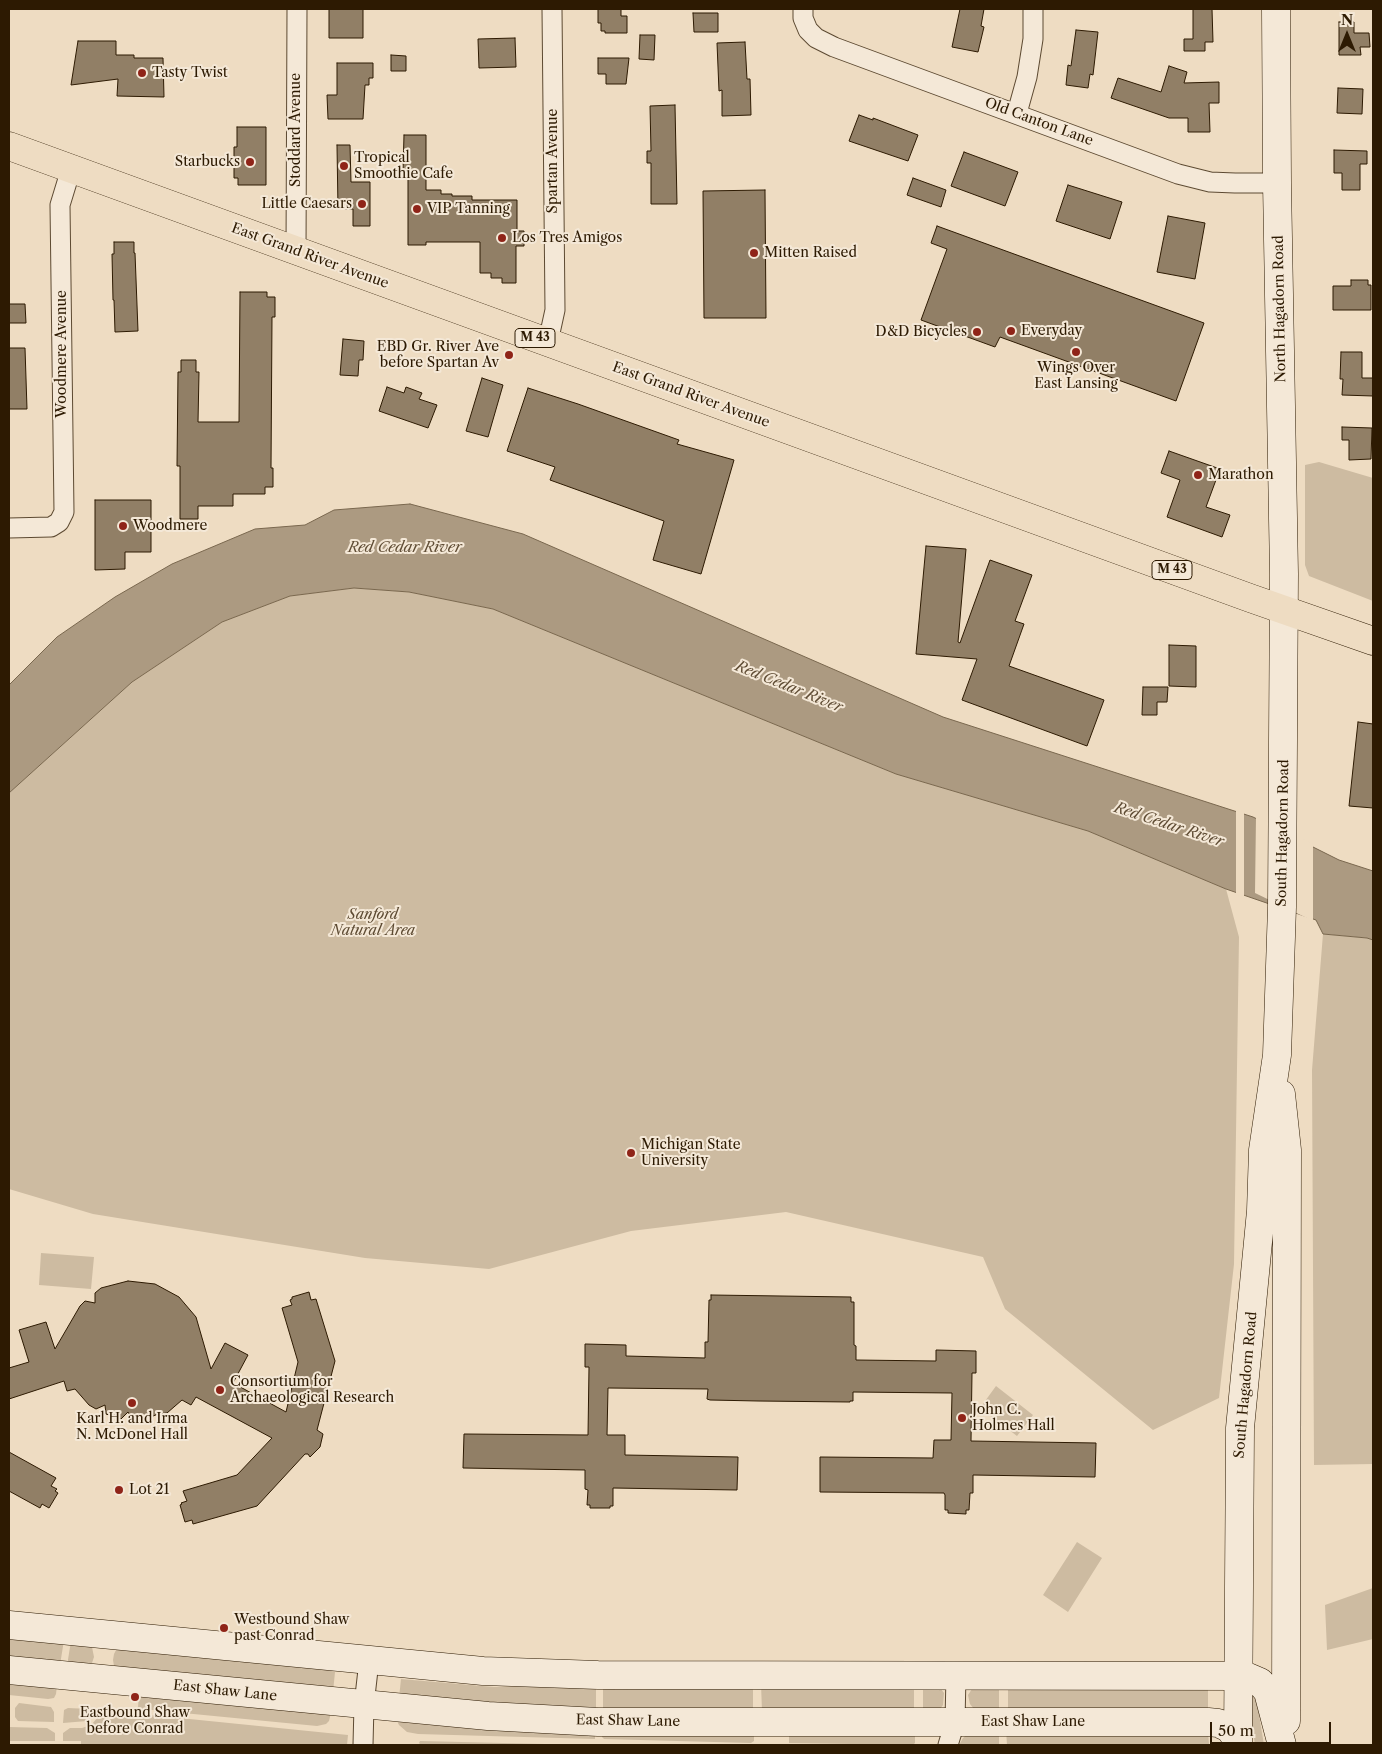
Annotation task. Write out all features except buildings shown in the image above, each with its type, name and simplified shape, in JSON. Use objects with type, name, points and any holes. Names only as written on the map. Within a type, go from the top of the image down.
[{"type":"main road","name":"East Grand River Avenue","points":[[9,146],[1373,641]]},
{"type":"street","name":"Stoddard Avenue","points":[[296,251],[297,9]]},
{"type":"street","name":"Spartan Avenue","points":[[548,342],[555,310],[552,9]]},
{"type":"street","name":"Old Canton Lane","points":[[803,9],[808,30],[816,38],[834,47],[1178,174],[1210,182],[1277,183]]},
{"type":"street","points":[[1017,113],[1033,39],[1033,9]]},
{"type":"street","name":"North Hagadorn Road","points":[[1276,9],[1284,610]]},
{"type":"street","name":"Woodmere Avenue","points":[[9,528],[51,527],[59,522],[64,512],[60,204],[71,169]]},
{"type":"street","name":"South Hagadorn Road","points":[[1238,1745],[1240,1428],[1261,1211],[1263,1150],[1277,1055],[1282,907],[1284,610]]},
{"type":"street","name":"South Hagadorn Road","points":[[1277,1055],[1287,1150],[1284,1745]]},
{"type":"street","points":[[9,1624],[483,1671],[598,1675],[1238,1676],[1254,1678],[1264,1686],[1270,1698],[1284,1745]]},
{"type":"street","points":[[363,1745],[364,1705],[369,1661]]},
{"type":"street","name":"East Shaw Lane","points":[[9,1670],[488,1716],[598,1722],[952,1734],[1218,1723],[1229,1728],[1234,1733],[1238,1745]]},
{"type":"street","points":[[952,1734],[956,1675]]},
{"type":"green space","points":[[1319,462],[1373,478],[1373,601],[1309,576],[1305,565],[1305,465]]},
{"type":"green space","name":"Sanford Natural Area","points":[[354,588],[409,592],[493,609],[896,774],[1088,831],[1226,889],[1239,937],[1234,1264],[1219,1398],[1153,1430],[1005,1309],[983,1257],[786,1212],[631,1231],[489,1269],[365,1258],[93,1214],[9,1189],[9,793],[132,682],[222,622],[290,596]]},
{"type":"green space","points":[[1323,934],[1373,940],[1373,1464],[1314,1465],[1312,1070]]},
{"type":"green space","points":[[41,1253],[94,1257],[91,1289],[39,1285]]},
{"type":"green space","points":[[996,1386],[1033,1415],[1017,1436],[980,1408]]},
{"type":"green space","points":[[1077,1542],[1102,1558],[1068,1612],[1043,1595]]},
{"type":"green space","points":[[1373,1588],[1373,1639],[1327,1650],[1325,1605]]},
{"type":"green space","points":[[10,1638],[64,1640],[60,1665],[11,1658],[9,1656]]},
{"type":"green space","points":[[72,1641],[92,1647],[94,1657],[92,1663],[88,1666],[67,1666]]},
{"type":"green space","points":[[117,1648],[309,1664],[335,1672],[333,1692],[118,1670],[114,1666],[113,1660]]},
{"type":"green space","points":[[401,1679],[494,1687],[596,1683],[596,1711],[399,1698]]},
{"type":"green space","points":[[9,1680],[57,1685],[56,1694],[54,1698],[48,1699],[9,1695]]},
{"type":"green space","points":[[753,1683],[753,1711],[603,1711],[603,1684]]},
{"type":"green space","points":[[761,1684],[914,1684],[914,1711],[762,1711]]},
{"type":"green space","points":[[1208,1684],[1208,1712],[1008,1711],[1008,1685]]},
{"type":"green space","points":[[923,1685],[941,1689],[944,1693],[943,1705],[940,1709],[923,1712]]},
{"type":"green space","points":[[999,1685],[999,1711],[974,1709],[970,1704],[968,1695],[974,1686]]},
{"type":"green space","points":[[1255,1690],[1264,1745],[1255,1745],[1247,1691]]},
{"type":"green space","points":[[139,1693],[331,1712],[329,1721],[326,1724],[317,1726],[142,1709],[138,1708]]},
{"type":"green space","points":[[19,1703],[51,1707],[54,1712],[54,1722],[18,1721],[15,1717],[15,1708]]},
{"type":"green space","points":[[68,1708],[89,1709],[92,1712],[92,1716],[87,1721],[63,1723],[64,1710]]},
{"type":"green space","points":[[110,1711],[348,1735],[347,1745],[81,1745],[81,1741],[63,1741],[63,1733],[70,1728],[82,1728],[91,1725],[100,1715]]},
{"type":"green space","points":[[396,1719],[595,1730],[595,1739],[418,1734],[407,1732],[399,1725]]},
{"type":"green space","points":[[9,1727],[47,1728],[55,1733],[55,1741],[9,1741]]},
{"type":"green space","points":[[602,1730],[754,1733],[754,1741],[751,1743],[604,1739],[602,1737]]},
{"type":"green space","points":[[1006,1730],[1208,1732],[1209,1744],[1007,1745]]},
{"type":"green space","points":[[789,1731],[915,1731],[915,1743],[913,1745],[789,1743]]},
{"type":"green space","points":[[999,1731],[999,1745],[959,1745],[968,1733]]},
{"type":"green space","points":[[420,1741],[586,1745],[421,1745]]},
{"type":"water","name":"Red Cedar River","points":[[410,504],[523,534],[943,717],[1253,817],[1339,860],[1373,871],[1373,940],[1323,934],[1316,920],[1226,889],[1088,831],[896,774],[493,609],[409,592],[354,588],[290,596],[222,622],[132,682],[9,793],[9,685],[57,637],[115,597],[172,564],[255,529],[305,525],[334,510]]},
{"type":"pier","points":[[1236,809],[1244,812],[1244,898],[1236,895]]},
{"type":"pier","points":[[1256,816],[1313,844],[1313,921],[1255,893]]},
{"type":"place","name":"Tasty Twist","points":[[142,73]]},
{"type":"place","name":"Starbucks","points":[[250,162]]},
{"type":"place","name":"Tropical Smoothie Cafe","points":[[344,166]]},
{"type":"place","name":"Little Caesars","points":[[362,204]]},
{"type":"place","name":"VIP Tanning","points":[[417,209]]},
{"type":"place","name":"Los Tres Amigos","points":[[502,238]]},
{"type":"place","name":"Mitten Raised","points":[[754,253]]},
{"type":"place","name":"Everyday","points":[[1011,331]]},
{"type":"place","name":"D&D Bicycles","points":[[977,332]]},
{"type":"place","name":"Wings Over East Lansing","points":[[1076,352]]},
{"type":"place","name":"EBD Gr. River Ave before Spartan Av","points":[[509,355]]},
{"type":"place","name":"Marathon","points":[[1198,475]]},
{"type":"place","name":"Woodmere","points":[[123,526]]},
{"type":"place","name":"Michigan State University","points":[[631,1153]]},
{"type":"place","name":"Consortium for Archaeological Research","points":[[220,1390]]},
{"type":"place","name":"Karl H. and Irma N. McDonel Hall","points":[[132,1403]]},
{"type":"place","name":"John C. Holmes Hall","points":[[962,1418]]},
{"type":"place","name":"Lot 21","points":[[119,1490]]},
{"type":"place","name":"Westbound Shaw past Conrad","points":[[224,1628]]},
{"type":"place","name":"Eastbound Shaw before Conrad","points":[[135,1697]]}]
